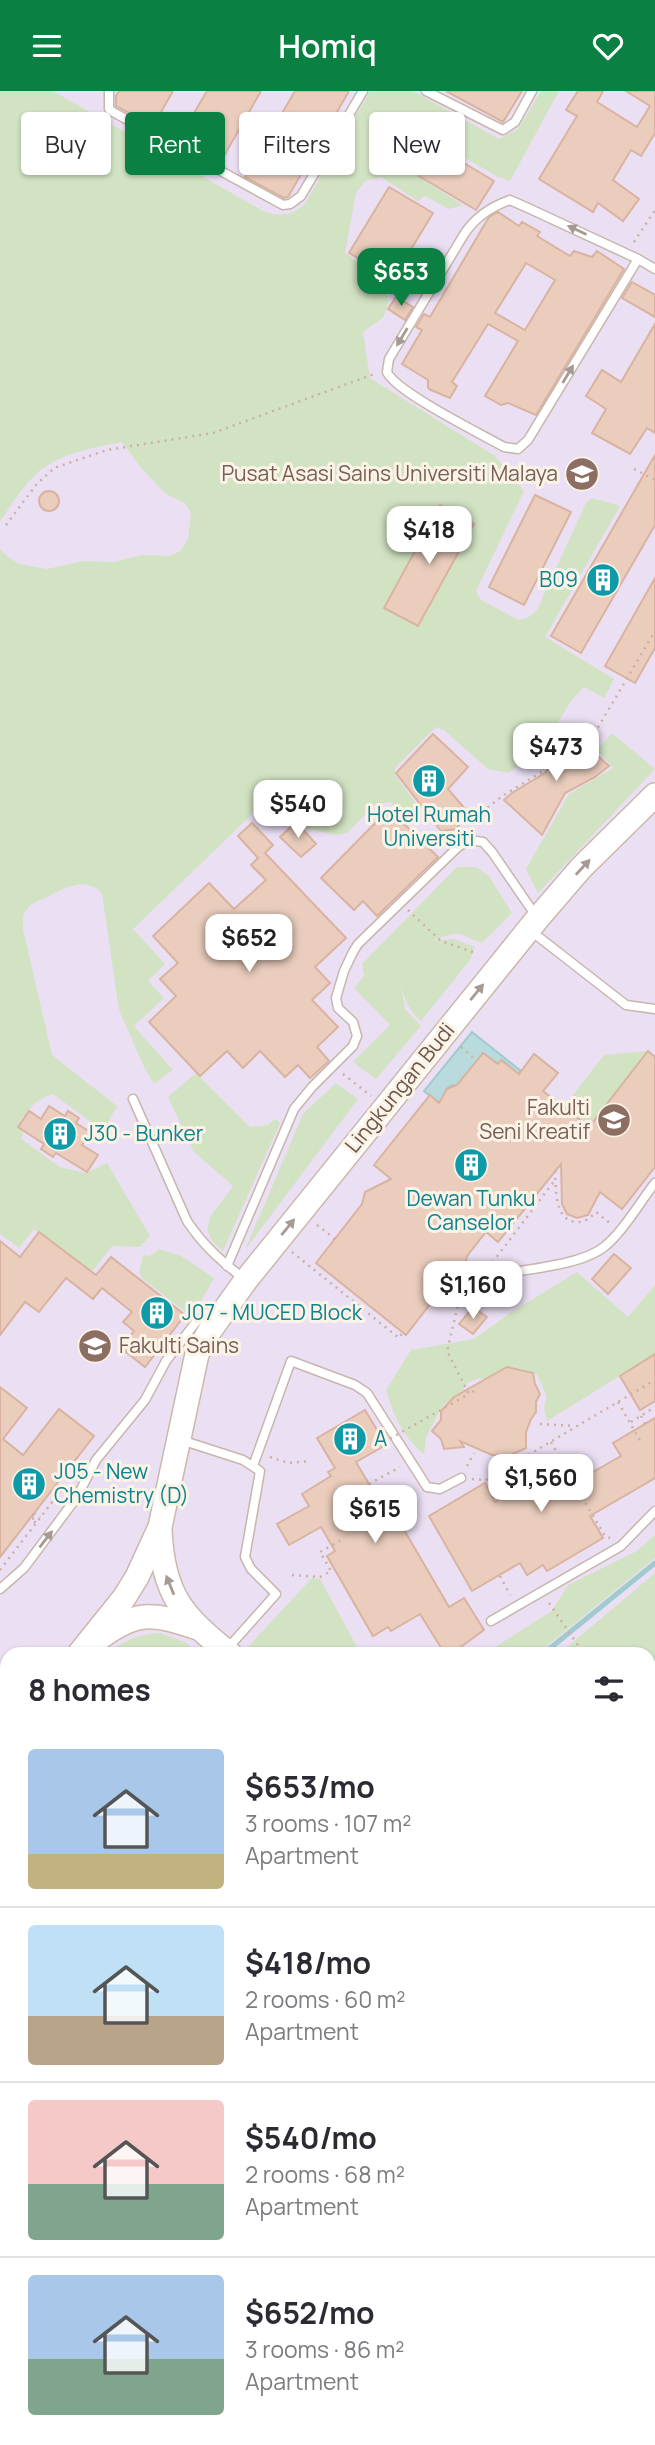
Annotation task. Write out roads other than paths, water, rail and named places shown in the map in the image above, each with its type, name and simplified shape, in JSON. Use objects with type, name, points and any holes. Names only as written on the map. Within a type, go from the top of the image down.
[{"type":"street","name":"Lingkungan Budi","points":[[178,1439],[197,1354],[240,1287],[533,923],[581,868],[655,795]]},
{"type":"street","points":[[85,1647],[124,1598],[160,1527],[178,1439]]},
{"type":"street","points":[[160,1527],[161,1556],[168,1583],[177,1601],[198,1627],[222,1647]]},
{"type":"street","points":[[88,1647],[113,1628],[137,1618],[154,1615],[198,1627]]},
{"type":"lane","points":[[109,91],[109,109],[283,205],[290,204],[301,196],[363,91]]},
{"type":"lane","points":[[426,91],[503,130],[515,122],[533,91]]},
{"type":"lane","points":[[638,259],[528,440],[517,449],[504,447],[389,378],[386,369],[389,359],[467,230],[496,205],[510,200],[638,259],[655,268]]},
{"type":"lane","points":[[227,1266],[294,1109],[353,1046],[358,1036],[353,1022],[338,1008],[336,998],[344,971],[358,944],[458,847],[469,840],[483,842],[492,852],[533,923],[626,1005],[655,1009]]},
{"type":"lane","points":[[0,1589],[24,1568],[77,1497],[96,1460],[145,1400],[166,1360],[196,1322],[240,1287],[227,1266],[199,1239],[187,1221],[133,1099]]},
{"type":"lane","points":[[499,1274],[587,1256],[604,1247],[655,1183]]},
{"type":"lane","points":[[253,1466],[291,1361],[362,1389],[372,1399],[424,1484],[432,1490],[440,1489],[461,1478]]},
{"type":"lane","points":[[178,1439],[253,1466],[260,1471],[246,1557],[251,1569],[276,1594],[232,1647]]},
{"type":"lane","points":[[491,1621],[623,1543],[655,1511]]},
{"type":"water","points":[[472,1032],[521,1071],[515,1078],[512,1068],[502,1060],[498,1064],[483,1053],[459,1086],[452,1085],[446,1089],[446,1099],[441,1104],[424,1091]]},
{"type":"waterway","points":[[552,1647],[655,1563]]},
{"type":"place","name":"Pusat Asasi Sains Universiti Malaya","points":[[582,474]]},
{"type":"place","name":"B09","points":[[603,580]]},
{"type":"place","name":"Hotel Rumah Universiti","points":[[429,781]]},
{"type":"place","name":"Fakulti Seni Kreatif","points":[[614,1120]]},
{"type":"place","name":"J30 - Bunker","points":[[60,1134]]},
{"type":"place","name":"Dewan Tunku Canselor","points":[[471,1165]]},
{"type":"place","name":"J07 - MUCED Block","points":[[157,1313]]},
{"type":"place","name":"Fakulti Sains","points":[[95,1346]]},
{"type":"place","name":"A","points":[[350,1439]]},
{"type":"place","name":"J05 - New Chemistry (D)","points":[[29,1484]]}]
